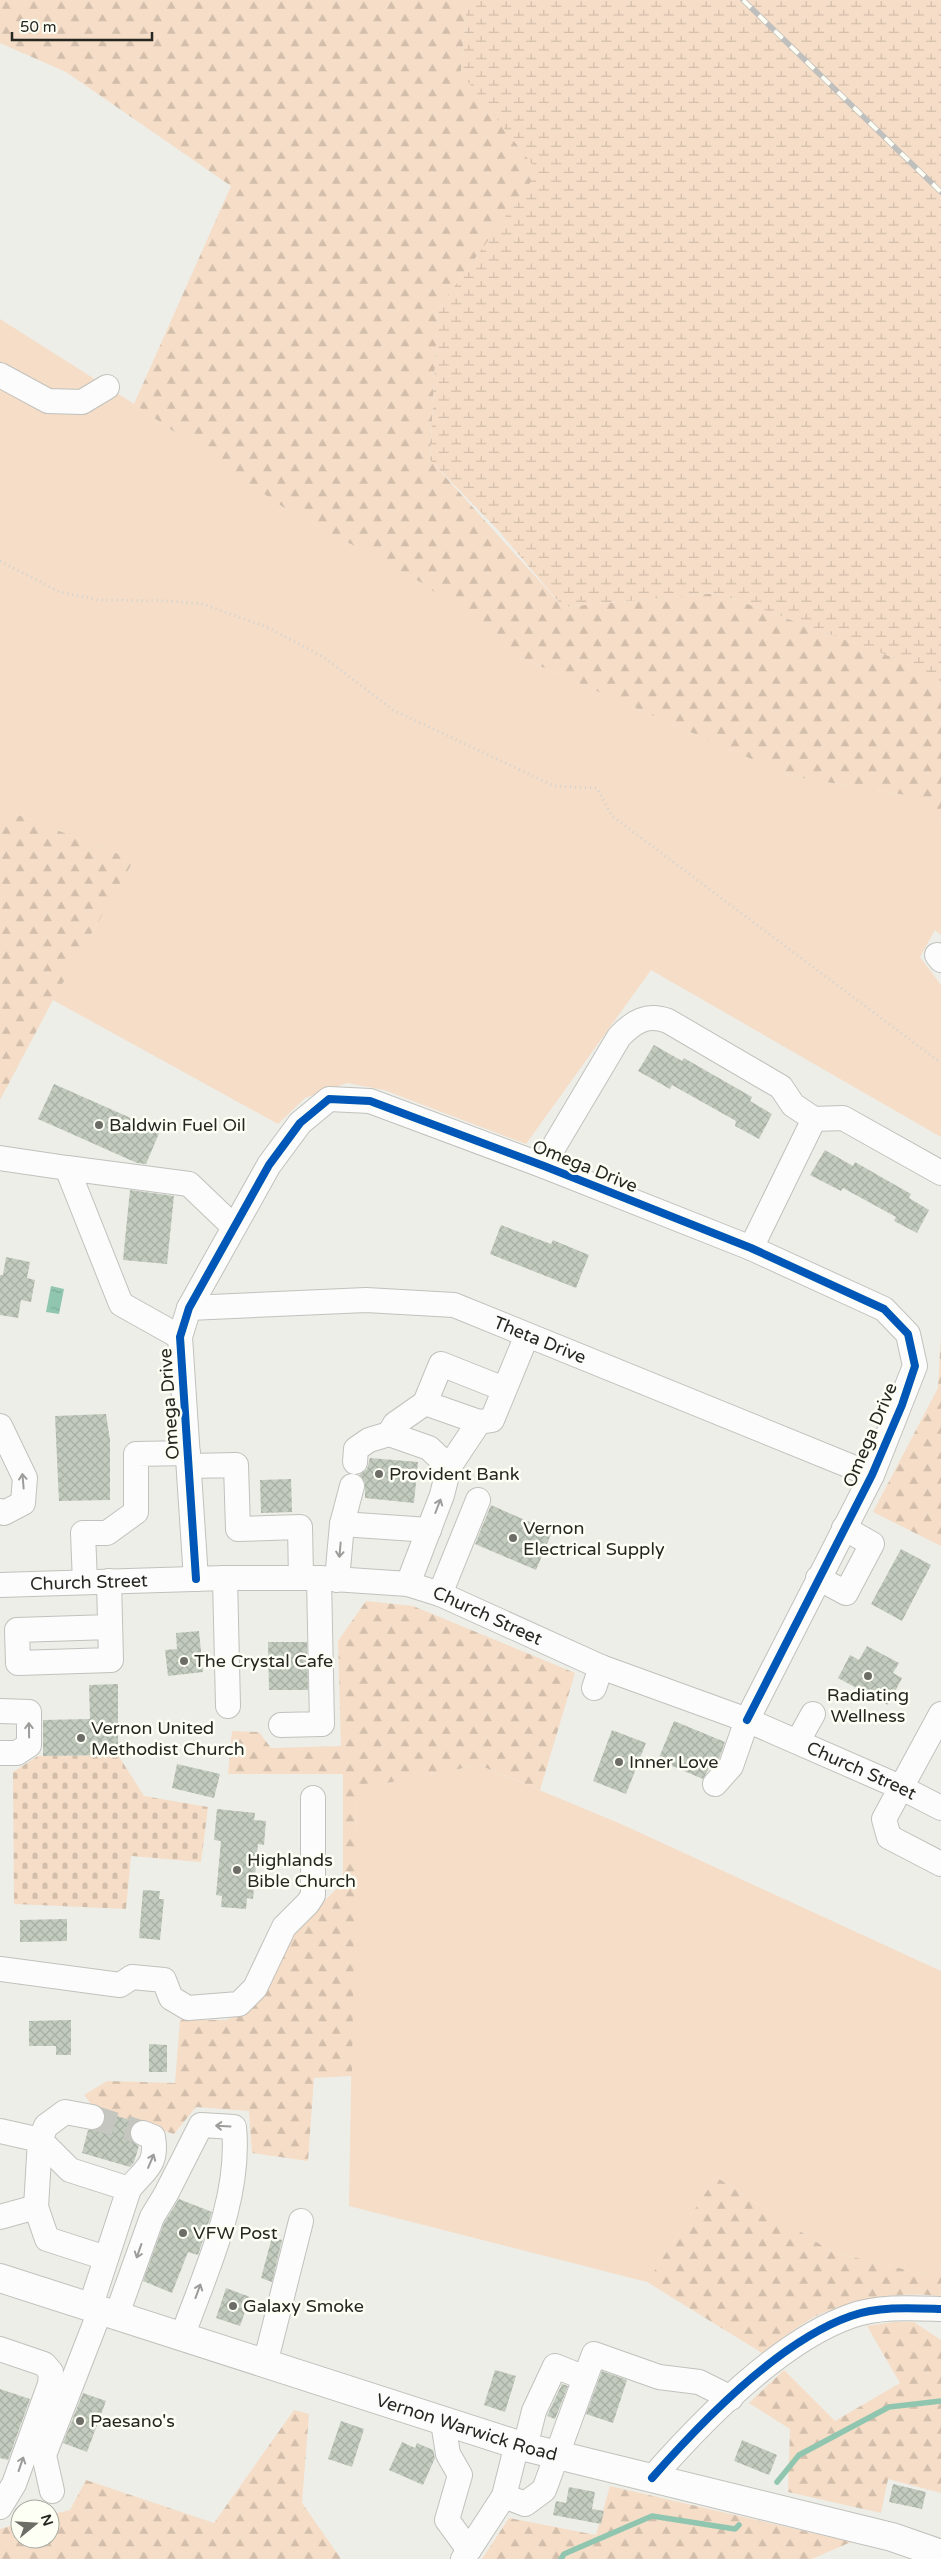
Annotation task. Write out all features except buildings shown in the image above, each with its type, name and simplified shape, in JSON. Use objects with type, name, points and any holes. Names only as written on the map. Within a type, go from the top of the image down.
[{"type":"main road","name":"Vernon Warwick Road","points":[[0,2278],[521,2446],[892,2537],[941,2554]]},
{"type":"street","points":[[0,375],[48,401],[82,402],[107,387]]},
{"type":"street","points":[[544,1166],[619,1037],[632,1023],[655,1016],[668,1021],[781,1087],[793,1105],[814,1118],[843,1118],[941,1173]]},
{"type":"street","name":"Omega Drive","points":[[196,1579],[180,1337],[189,1308],[269,1165],[295,1130],[330,1099],[370,1101],[544,1166],[751,1248],[884,1310],[908,1334],[916,1366],[872,1474],[747,1720],[732,1766],[715,1784]]},
{"type":"street","points":[[751,1248],[814,1118]]},
{"type":"street","points":[[0,1158],[190,1184],[234,1227]]},
{"type":"street","points":[[67,1168],[121,1304],[180,1337]]},
{"type":"street","name":"Theta Drive","points":[[189,1308],[366,1300],[454,1305],[526,1336],[872,1474]]},
{"type":"street","points":[[425,1403],[479,1422],[492,1420],[526,1336]]},
{"type":"street","points":[[389,1434],[395,1424],[425,1403],[440,1364],[504,1389]]},
{"type":"street","points":[[408,1584],[442,1495],[449,1466],[479,1422]]},
{"type":"street","points":[[0,1426],[25,1478],[22,1504],[4,1513],[0,1511]]},
{"type":"street","points":[[355,1462],[356,1449],[369,1440],[389,1434],[429,1448],[449,1466]]},
{"type":"street","points":[[84,1582],[83,1533],[107,1533],[136,1512],[136,1454],[236,1465],[238,1529],[300,1527],[319,1579],[322,1724],[281,1725]]},
{"type":"street","points":[[319,1579],[342,1524],[352,1486]]},
{"type":"street","points":[[440,1594],[478,1500]]},
{"type":"street","points":[[342,1524],[428,1530]]},
{"type":"street","points":[[818,1578],[846,1592],[872,1544],[844,1528]]},
{"type":"street","points":[[225,1578],[228,1706]]},
{"type":"street","name":"Church Street","points":[[0,1585],[225,1578],[319,1579],[408,1584],[440,1594],[598,1677],[747,1720],[900,1787],[941,1808]]},
{"type":"street","points":[[109,1581],[110,1627]]},
{"type":"street","points":[[0,1711],[29,1712],[29,1745],[18,1753],[0,1753]]},
{"type":"street","points":[[798,1741],[813,1714]]},
{"type":"street","points":[[941,1714],[884,1819],[889,1837],[941,1864]]},
{"type":"street","points":[[0,1969],[120,1984],[132,1977],[164,1980],[170,1998],[188,2008],[239,2004],[255,1988],[284,1927],[308,1903],[313,1895],[313,1798]]},
{"type":"street","points":[[92,2117],[66,2112],[46,2126],[40,2140],[36,2207],[48,2239],[106,2258]]},
{"type":"street","points":[[52,2491],[44,2455],[102,2312],[201,2125],[234,2127],[236,2152],[226,2214],[182,2337]]},
{"type":"street","points":[[0,2131],[40,2140],[70,2170],[129,2189]]},
{"type":"street","points":[[102,2312],[106,2258],[129,2189],[150,2168],[156,2151],[153,2137],[143,2133]]},
{"type":"street","points":[[0,2217],[36,2207]]},
{"type":"street","points":[[266,2364],[301,2221]]},
{"type":"street","points":[[652,2478],[672,2455],[731,2398],[769,2364],[811,2333],[852,2316],[894,2308],[941,2309]]},
{"type":"street","points":[[0,2349],[44,2364],[51,2372],[50,2384],[14,2484],[0,2508]]},
{"type":"street","points":[[504,2496],[525,2504],[544,2490],[594,2354],[659,2377],[699,2382],[731,2398]]},
{"type":"street","points":[[443,2422],[448,2454],[460,2475],[447,2520],[466,2554],[504,2496],[534,2411],[555,2366],[585,2378]]},
{"type":"path","points":[[0,561],[60,592],[99,600],[168,601],[202,604],[269,628],[324,658],[393,710],[554,786],[597,788],[612,816],[941,1063]]},
{"type":"green space","points":[[0,0],[467,0],[461,73],[539,172],[438,309],[430,460],[563,607],[718,593],[900,660],[941,688],[941,824],[912,796],[790,776],[515,655],[424,584],[283,507],[134,404],[231,186],[66,72],[0,43]]},
{"type":"green space","points":[[467,0],[941,0],[941,688],[900,660],[718,593],[563,607],[497,529],[430,460],[438,309],[538,172],[461,73]]},
{"type":"green space","points":[[0,319],[134,404],[283,507],[424,584],[515,655],[790,776],[912,796],[941,824],[941,935],[935,930],[920,957],[941,985],[941,1137],[651,970],[526,1144],[384,1090],[347,1083],[305,1098],[278,1124],[53,1000],[134,860],[0,808]]},
{"type":"green space","points":[[0,808],[134,860],[53,1000],[0,1100]]},
{"type":"green space","points":[[941,1335],[941,1546],[873,1512],[938,1388]]},
{"type":"green space","points":[[366,1601],[413,1606],[575,1673],[540,1790],[479,1765],[356,1789],[352,2076],[314,2078],[308,2161],[252,2153],[249,2111],[196,2107],[174,2134],[95,2109],[84,2095],[107,2081],[175,2083],[180,2020],[226,2020],[243,2013],[295,1928],[343,1883],[343,1774],[228,1774],[232,1731],[259,1732],[271,1748],[341,1746],[338,1641]]},
{"type":"green space","points":[[118,1755],[144,1796],[208,1807],[201,1862],[131,1856],[126,1909],[14,1904],[13,1772],[38,1756]]},
{"type":"green space","points":[[479,1765],[621,1824],[941,1971],[941,2269],[924,2274],[832,2252],[716,2177],[647,2282],[349,2206],[356,1789]]},
{"type":"green space","points":[[716,2177],[832,2252],[924,2274],[941,2269],[941,2296],[895,2295],[864,2300],[834,2308],[790,2332],[762,2353],[647,2282]]},
{"type":"green space","points":[[894,2322],[914,2322],[941,2340],[941,2493],[888,2479],[881,2513],[788,2492],[790,2429],[749,2403],[784,2370],[835,2421],[900,2383],[867,2326]]},
{"type":"green space","points":[[294,2410],[309,2414],[302,2503],[341,2559],[0,2559],[0,2529],[10,2526],[10,2549],[60,2549],[60,2512],[70,2510],[86,2480],[214,2523]]},
{"type":"green space","points":[[610,2486],[851,2542],[812,2559],[482,2559],[509,2518],[596,2535]]},
{"type":"water","points":[[51,1286],[64,1289],[59,1314],[46,1312]]},
{"type":"waterway","points":[[777,2482],[799,2455],[889,2407],[941,2401]]},
{"type":"waterway","points":[[561,2559],[564,2554],[652,2516],[735,2529],[739,2525]]},
{"type":"tunnel","points":[[92,2117],[143,2133]]},
{"type":"railway","points":[[743,0],[941,192]]},
{"type":"cycle path","points":[[196,1579],[180,1337],[189,1308],[269,1165],[300,1123],[329,1099],[370,1101],[544,1166],[751,1248],[884,1309],[908,1334],[915,1366],[902,1405],[872,1475],[747,1720]]},
{"type":"cycle path","points":[[652,2478],[694,2432],[743,2385],[770,2363],[824,2328],[851,2316],[873,2311],[895,2308],[941,2309]]},
{"type":"place","name":"Baldwin Fuel Oil","points":[[99,1125]]},
{"type":"place","name":"Provident Bank","points":[[379,1474]]},
{"type":"place","name":"Vernon Electrical Supply","points":[[513,1538]]},
{"type":"place","name":"The Crystal Cafe","points":[[184,1661]]},
{"type":"place","name":"Radiating Wellness","points":[[868,1676]]},
{"type":"place","name":"Vernon United Methodist Church","points":[[81,1738]]},
{"type":"place","name":"Inner Love","points":[[619,1762]]},
{"type":"place","name":"Highlands Bible Church","points":[[237,1870]]},
{"type":"place","name":"VFW Post","points":[[183,2233]]},
{"type":"place","name":"Galaxy Smoke","points":[[233,2306]]},
{"type":"place","name":"Paesano's","points":[[80,2421]]}]
